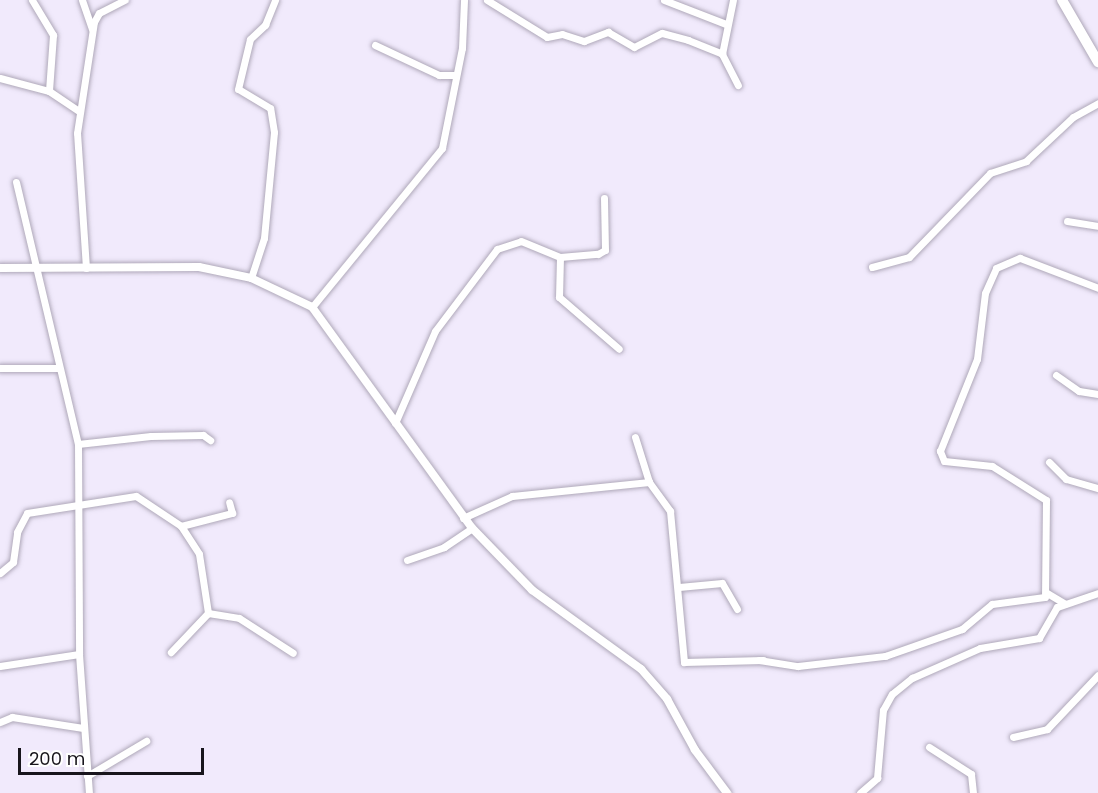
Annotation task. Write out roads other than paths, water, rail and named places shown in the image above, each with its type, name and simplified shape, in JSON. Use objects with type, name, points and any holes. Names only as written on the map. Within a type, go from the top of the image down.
[{"type":"main road","points":[[1062,0],[1098,62]]},
{"type":"street","points":[[32,0],[53,36],[49,91]]},
{"type":"street","points":[[82,0],[93,29]]},
{"type":"street","points":[[86,268],[75,152],[80,112],[93,29],[99,12],[125,0]]},
{"type":"street","points":[[251,278],[264,238],[274,132],[270,108],[238,89],[250,39],[265,25],[275,0]]},
{"type":"street","points":[[312,308],[442,148],[455,75],[464,0]]},
{"type":"street","points":[[487,0],[547,37],[562,34],[584,42],[608,32],[634,47],[667,34],[722,54]]},
{"type":"street","points":[[664,0],[726,24]]},
{"type":"street","points":[[733,0],[726,24],[722,54],[738,85]]},
{"type":"street","points":[[375,45],[439,75],[455,75]]},
{"type":"street","points":[[0,78],[49,91],[80,112]]},
{"type":"street","points":[[872,267],[909,258],[990,173],[1026,161],[1079,112],[1098,103]]},
{"type":"street","points":[[16,182],[78,444],[79,654],[83,728],[90,793]]},
{"type":"street","points":[[394,423],[435,332],[497,249],[521,241],[560,257],[605,250],[604,198]]},
{"type":"street","points":[[1067,221],[1098,226]]},
{"type":"street","points":[[560,257],[559,297],[619,349]]},
{"type":"street","points":[[1047,593],[1046,500],[992,466],[944,461],[940,451],[977,359],[985,294],[996,268],[1020,258],[1098,288]]},
{"type":"street","points":[[0,268],[199,267],[251,278],[312,308],[341,341],[394,423],[463,518],[532,590],[641,669],[667,699],[694,750],[727,793]]},
{"type":"street","points":[[0,368],[59,368]]},
{"type":"street","points":[[1056,375],[1079,391],[1098,394]]},
{"type":"street","points":[[78,444],[162,435],[203,435],[210,440]]},
{"type":"street","points":[[634,437],[649,482],[670,511],[679,587],[684,662],[771,660]]},
{"type":"street","points":[[1049,462],[1066,479],[1098,488]]},
{"type":"street","points":[[463,518],[512,496],[649,482]]},
{"type":"street","points":[[0,573],[13,562],[17,532],[27,513],[79,508],[136,496],[180,526],[199,554],[208,613]]},
{"type":"street","points":[[180,526],[231,513],[229,502]]},
{"type":"street","points":[[407,560],[444,547],[472,528]]},
{"type":"street","points":[[679,587],[722,583],[737,609]]},
{"type":"street","points":[[1047,593],[1065,604]]},
{"type":"street","points":[[759,660],[798,666],[885,656],[962,629],[992,604],[1040,599],[1047,593]]},
{"type":"street","points":[[860,793],[878,778],[883,710],[892,694],[912,678],[980,648],[1039,638],[1065,604],[1098,594]]},
{"type":"street","points":[[171,652],[208,613]]},
{"type":"street","points":[[208,613],[239,618],[293,653]]},
{"type":"street","points":[[0,666],[79,654]]},
{"type":"street","points":[[1013,737],[1047,729],[1098,675]]},
{"type":"street","points":[[0,722],[12,717],[83,728]]},
{"type":"street","points":[[87,776],[146,741]]},
{"type":"street","points":[[929,747],[971,774],[973,793]]}]
